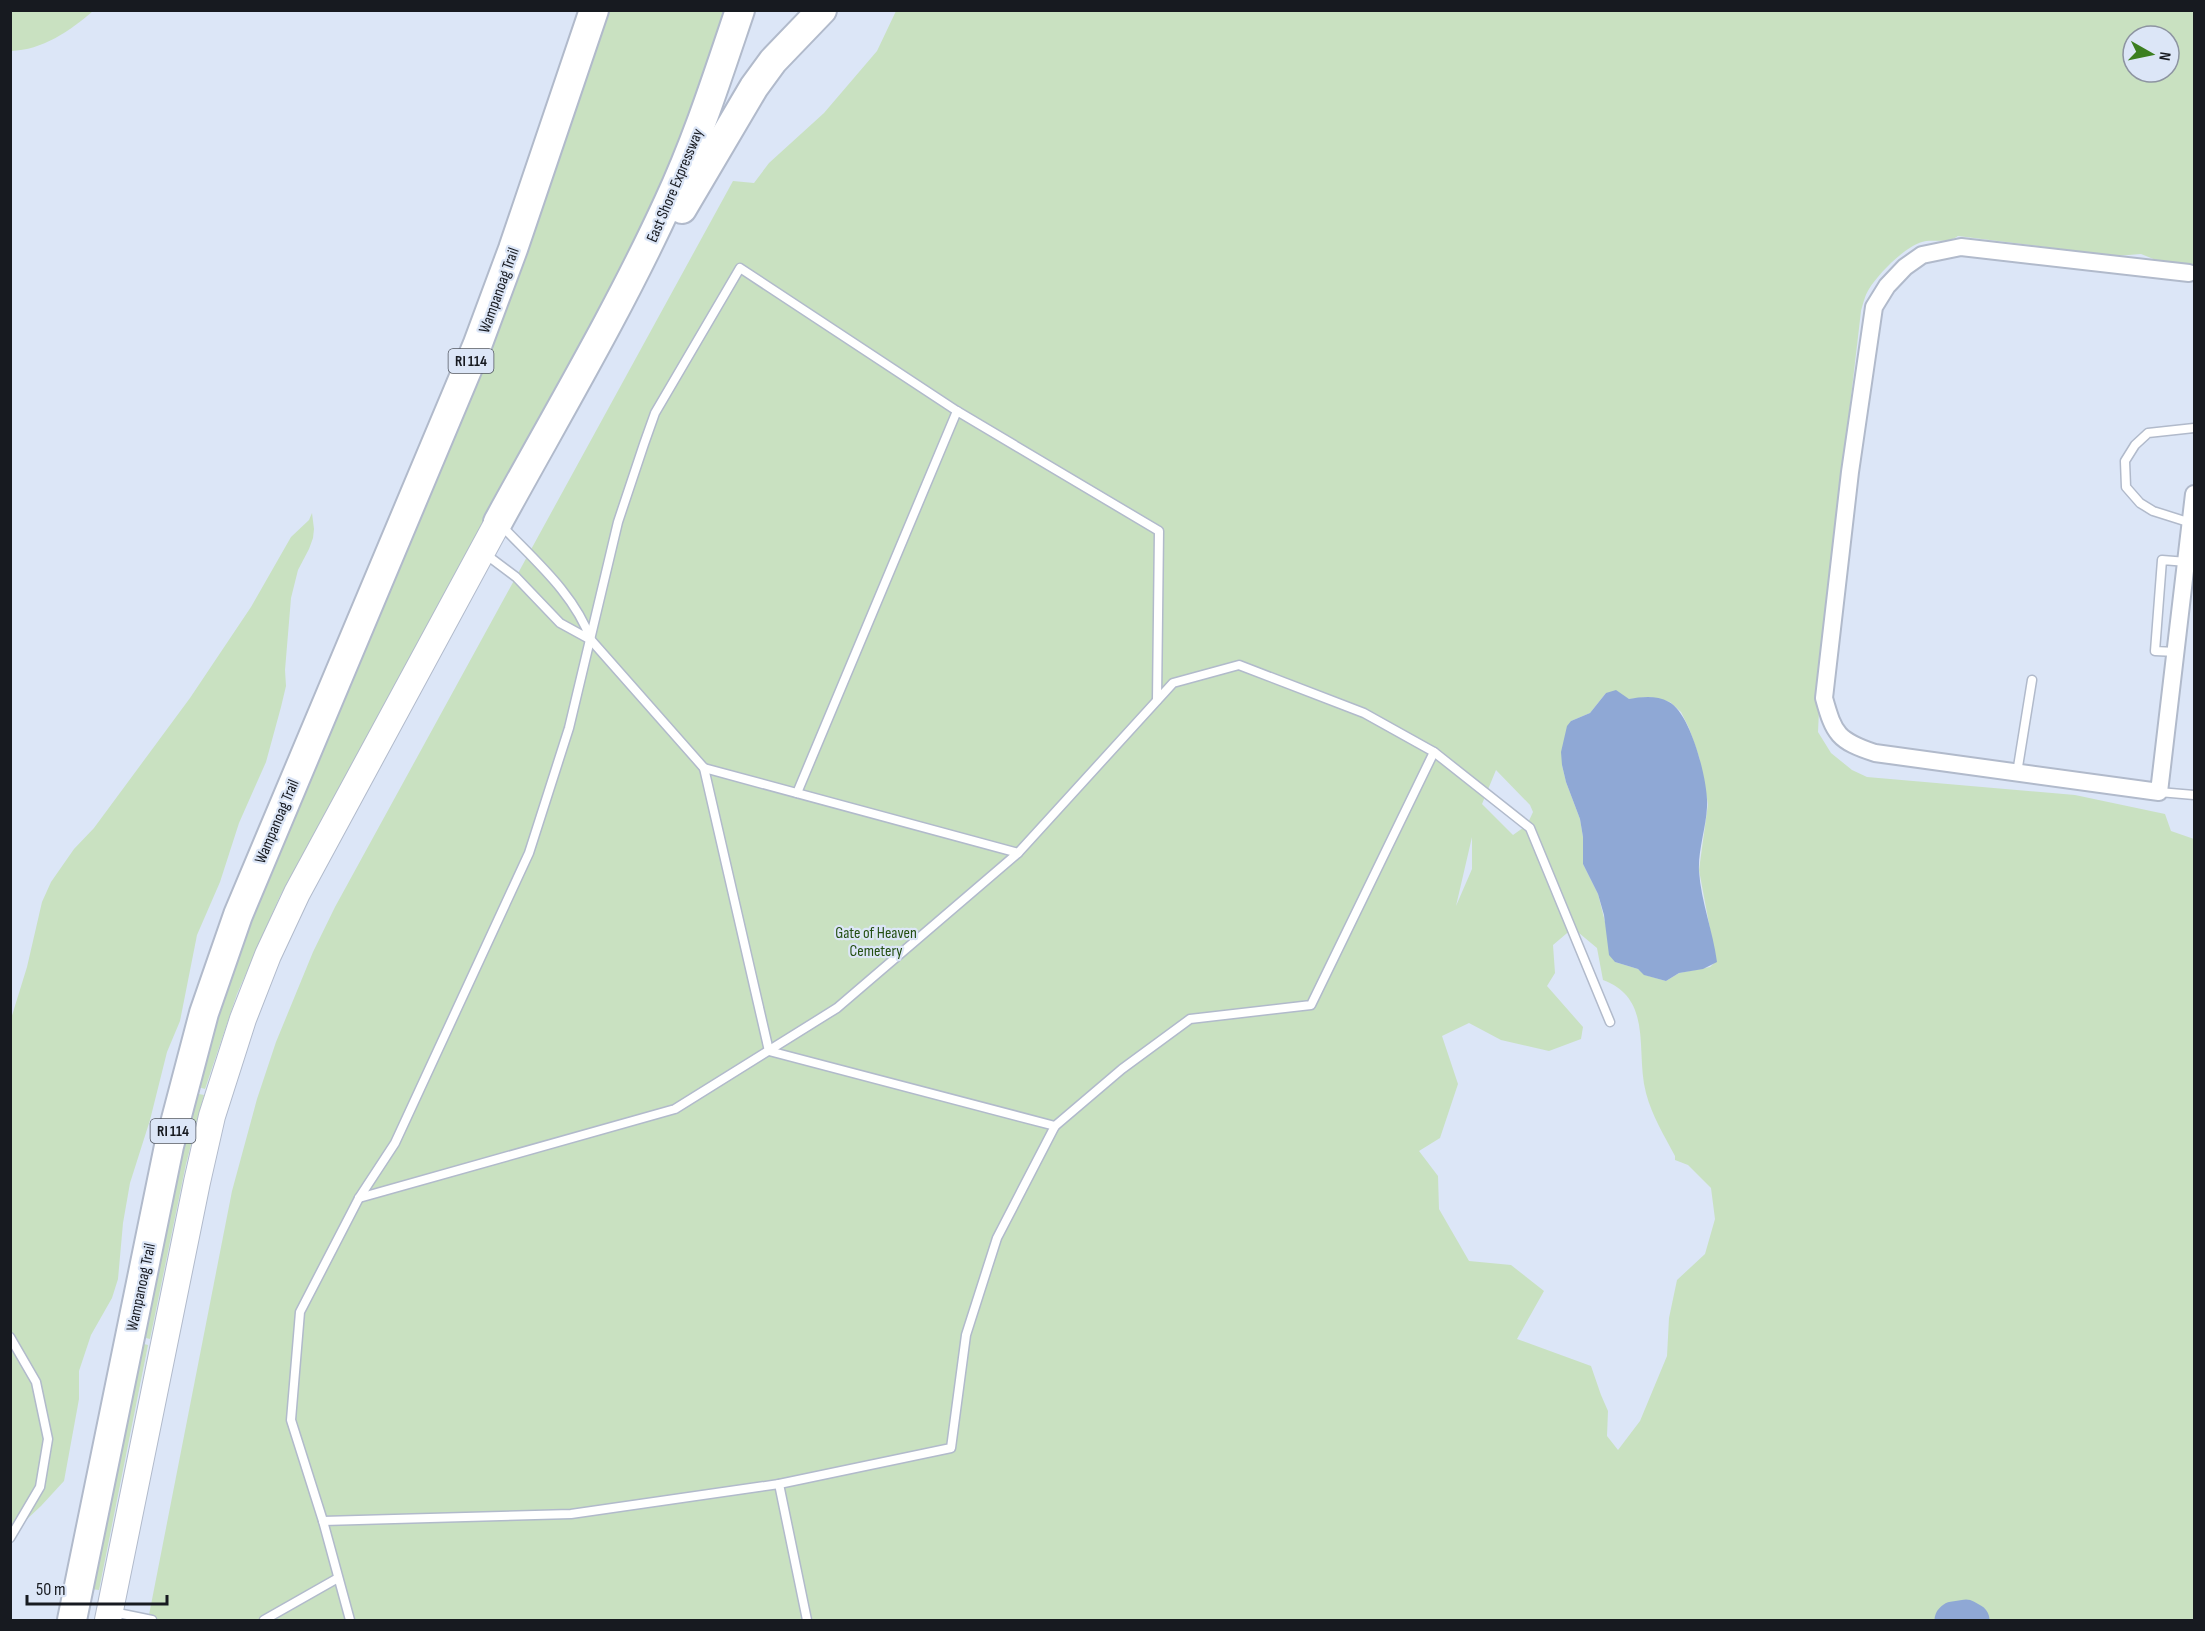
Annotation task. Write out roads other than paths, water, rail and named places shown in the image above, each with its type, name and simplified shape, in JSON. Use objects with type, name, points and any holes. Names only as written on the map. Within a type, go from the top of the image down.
[{"type":"highway","points":[[579,53],[588,10]]},
{"type":"highway","name":"RI 114","points":[[579,53],[594,10]]},
{"type":"highway","name":"East Shore Expressway","points":[[591,353],[669,201],[703,116],[740,10]]},
{"type":"highway","name":"RI 114","points":[[591,353],[657,251],[753,87],[779,55],[822,10]]},
{"type":"highway","name":"Wampanoag Trail","points":[[72,1620],[169,1146],[194,1045],[214,980],[251,882],[473,357],[513,249],[579,53]]},
{"type":"highway","name":"Wampanoag Trail","points":[[498,522],[591,353]]},
{"type":"main road","name":"Wampanoag Trail","points":[[109,1616],[196,1182],[231,1051],[268,955],[297,893],[498,522]]},
{"type":"street","points":[[2193,271],[1961,247],[1922,255],[1905,267],[1887,286],[1874,307],[1850,472],[1824,698],[1836,732],[1853,746],[1875,753],[2158,792],[2194,494]]},
{"type":"lane","points":[[350,1620],[323,1521],[291,1420],[300,1312],[359,1198],[395,1143],[529,853],[569,728],[618,522],[655,413],[740,268],[957,411],[1159,531],[1157,700]]},
{"type":"lane","points":[[797,793],[957,411]]},
{"type":"lane","points":[[2191,523],[2153,511],[2140,502],[2127,488],[2125,461],[2135,445],[2148,433],[2194,428]]},
{"type":"lane","points":[[498,522],[570,598],[591,640],[704,768],[769,1051]]},
{"type":"lane","points":[[482,551],[509,571],[560,623],[591,640]]},
{"type":"lane","points":[[2176,652],[2155,651],[2162,560],[2187,562]]},
{"type":"lane","points":[[359,1198],[675,1109],[837,1008],[1017,853],[1173,683],[1239,665],[1364,713],[1434,752],[1530,828],[1610,1022]]},
{"type":"lane","points":[[2018,773],[2032,680]]},
{"type":"lane","points":[[323,1521],[571,1514],[779,1484],[951,1448],[966,1335],[997,1238],[1055,1126],[1122,1069],[1190,1019],[1311,1005],[1434,752]]},
{"type":"lane","points":[[704,768],[1017,853]]},
{"type":"lane","points":[[2158,792],[2194,795]]},
{"type":"lane","points":[[769,1051],[1055,1126]]},
{"type":"lane","points":[[10,1337],[36,1382],[48,1439],[40,1486],[10,1538]]},
{"type":"lane","points":[[779,1484],[807,1620]]},
{"type":"lane","points":[[264,1620],[338,1578]]},
{"type":"lane","points":[[109,1616],[152,1620]]},
{"type":"water","points":[[1616,690],[1629,699],[1659,698],[1669,702],[1677,709],[1691,734],[1705,782],[1707,807],[1699,871],[1717,962],[1703,969],[1679,973],[1666,981],[1644,975],[1638,969],[1615,962],[1609,955],[1604,915],[1598,894],[1583,864],[1580,819],[1562,765],[1561,752],[1567,726],[1571,721],[1590,713],[1606,693]]},
{"type":"waterway","points":[[1951,1620],[1966,1616],[1973,1620]]},
{"type":"park label","name":"Gate of Heaven Cemetery","points":[[876,941]]}]
